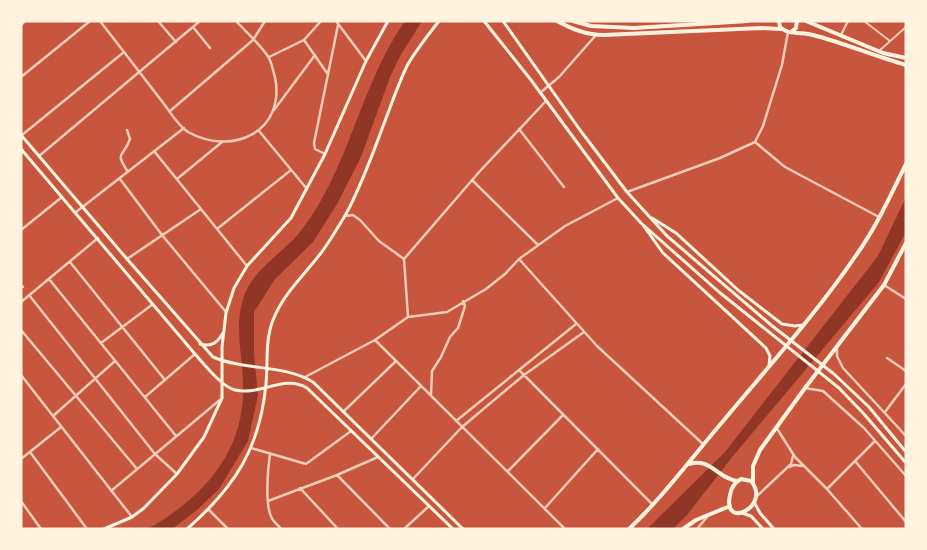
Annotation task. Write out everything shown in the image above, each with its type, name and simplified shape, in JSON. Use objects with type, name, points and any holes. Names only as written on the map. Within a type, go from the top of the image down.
[{"type":"main road","points":[[104,529],[132,517],[144,508],[177,474],[204,437],[222,398],[224,330],[226,313],[234,288],[247,266],[291,218],[324,154],[366,61],[388,21]]},
{"type":"main road","points":[[187,529],[209,510],[234,480],[251,448],[261,416],[266,389],[269,336],[276,312],[290,290],[322,252],[345,216],[371,159],[402,77],[425,39],[439,21]]},
{"type":"main road","points":[[484,21],[618,198],[641,223],[761,327],[828,379],[864,414],[906,463]]},
{"type":"main road","points":[[503,21],[580,130],[627,192],[667,236],[771,325],[834,374],[869,407],[906,452]]},
{"type":"main road","points":[[557,21],[572,29],[596,35],[762,28],[782,29],[832,40],[906,65]]},
{"type":"main road","points":[[573,21],[591,26],[634,28],[748,21]]},
{"type":"main road","points":[[779,21],[782,29]]},
{"type":"main road","points":[[789,32],[796,28],[797,21]]},
{"type":"main road","points":[[806,21],[818,23],[841,36],[879,51],[906,58]]},
{"type":"main road","points":[[22,135],[82,207],[214,358],[223,362],[289,372],[314,382],[464,529]]},
{"type":"main road","points":[[21,149],[195,354],[223,383],[236,390],[260,390],[286,382],[296,382],[307,388],[453,529]]},
{"type":"main road","points":[[629,529],[653,505],[769,368],[858,254],[879,218],[906,164]]},
{"type":"main road","points":[[648,215],[676,233],[738,290],[782,324],[803,325]]},
{"type":"main road","points":[[641,223],[645,231],[663,253],[766,348],[770,356],[769,368]]},
{"type":"main road","points":[[742,513],[750,508],[754,500],[753,466],[756,457],[805,388],[884,285],[906,244]]},
{"type":"main road","points":[[200,343],[211,345],[217,343],[224,330]]},
{"type":"main road","points":[[349,429],[354,422]]},
{"type":"main road","points":[[687,464],[701,462],[710,466],[722,476],[738,480],[746,479],[753,483]]},
{"type":"main road","points":[[407,485],[413,479]]},
{"type":"main road","points":[[738,480],[730,492],[730,506],[735,512],[751,516],[763,529]]},
{"type":"main road","points":[[754,500],[760,513],[774,529]]},
{"type":"main road","points":[[684,529],[710,513],[730,506]]},
{"type":"street","points":[[21,25],[25,21]]},
{"type":"street","points":[[21,70],[23,75],[90,21]]},
{"type":"street","points":[[100,21],[184,128],[205,140],[223,142],[238,140],[258,131],[315,55]]},
{"type":"street","points":[[158,21],[176,42]]},
{"type":"street","points":[[39,156],[200,21]]},
{"type":"street","points":[[236,21],[269,58],[276,83],[277,96],[273,111]]},
{"type":"street","points":[[170,112],[253,40],[264,21]]},
{"type":"street","points":[[269,58],[304,40],[321,21]]},
{"type":"street","points":[[605,27],[607,21]]},
{"type":"street","points":[[841,36],[848,21]]},
{"type":"street","points":[[864,21],[890,41]]},
{"type":"street","points":[[337,23],[366,61]]},
{"type":"street","points":[[324,154],[315,149],[314,145],[337,23]]},
{"type":"street","points":[[193,27],[210,48]]},
{"type":"street","points":[[879,51],[906,27]]},
{"type":"street","points":[[627,192],[720,158],[754,142],[763,126],[782,65],[789,32]]},
{"type":"street","points":[[540,93],[560,76],[596,35]]},
{"type":"street","points":[[304,40],[327,73]]},
{"type":"street","points":[[22,135],[124,52]]},
{"type":"street","points":[[408,317],[404,259],[472,180],[546,101]]},
{"type":"street","points":[[76,212],[184,128]]},
{"type":"street","points":[[520,129],[564,187]]},
{"type":"street","points":[[127,130],[130,139],[120,155],[120,159],[128,172]]},
{"type":"street","points":[[258,131],[307,189]]},
{"type":"street","points":[[177,179],[223,142]]},
{"type":"street","points":[[754,142],[785,167],[879,218]]},
{"type":"street","points":[[154,152],[247,266]]},
{"type":"street","points":[[217,229],[291,170]]},
{"type":"street","points":[[120,179],[162,236],[226,313]]},
{"type":"street","points":[[472,180],[538,245]]},
{"type":"street","points":[[21,230],[62,197]]},
{"type":"street","points":[[305,377],[375,340],[408,317],[447,312],[486,289],[505,274],[519,259],[565,226],[618,198]]},
{"type":"street","points":[[127,259],[201,208]]},
{"type":"street","points":[[345,216],[354,215],[379,241],[404,259]]},
{"type":"street","points":[[21,302],[98,238]]},
{"type":"street","points":[[519,259],[576,324],[704,444]]},
{"type":"street","points":[[70,262],[165,380]]},
{"type":"street","points":[[49,279],[176,436]]},
{"type":"street","points":[[884,285],[906,299]]},
{"type":"street","points":[[29,296],[155,454],[177,474]]},
{"type":"street","points":[[431,395],[432,371],[450,337],[458,328],[465,306],[463,301]]},
{"type":"street","points":[[101,343],[153,304]]},
{"type":"street","points":[[456,421],[576,324]]},
{"type":"street","points":[[21,330],[137,469]]},
{"type":"street","points":[[413,479],[462,427],[524,376],[584,332]]},
{"type":"street","points":[[375,340],[508,470],[565,529]]},
{"type":"street","points":[[837,346],[837,356],[842,368],[906,436]]},
{"type":"street","points":[[144,397],[195,354]]},
{"type":"street","points":[[887,358],[906,371]]},
{"type":"street","points":[[53,416],[115,361]]},
{"type":"street","points":[[343,412],[396,361]]},
{"type":"street","points":[[519,370],[653,505]]},
{"type":"street","points":[[21,375],[132,517]]},
{"type":"street","points":[[885,412],[906,384]]},
{"type":"street","points":[[371,439],[421,386]]},
{"type":"street","points":[[805,388],[824,391],[864,428],[906,476]]},
{"type":"street","points":[[111,490],[222,398]]},
{"type":"street","points":[[508,470],[563,414]]},
{"type":"street","points":[[21,459],[61,427]]},
{"type":"street","points":[[776,427],[793,454],[862,529]]},
{"type":"street","points":[[251,448],[302,464],[308,464],[349,429]]},
{"type":"street","points":[[827,489],[875,441]]},
{"type":"street","points":[[545,508],[598,449]]},
{"type":"street","points":[[30,452],[87,529]]},
{"type":"street","points":[[270,454],[267,476],[270,516],[281,529]]},
{"type":"street","points":[[754,500],[791,464],[793,454]]},
{"type":"street","points":[[268,501],[378,457]]},
{"type":"street","points":[[855,461],[906,522]]},
{"type":"street","points":[[787,467],[794,465],[804,466]]},
{"type":"street","points":[[337,475],[390,529]]},
{"type":"street","points":[[300,488],[338,529]]},
{"type":"street","points":[[21,501],[41,529]]},
{"type":"street","points":[[404,529],[429,506]]},
{"type":"street","points":[[209,510],[228,529]]},
{"type":"street","points":[[697,529],[710,513]]},
{"type":"street","points":[[274,529],[277,525]]},
{"type":"shaded area","points":[[405,21],[422,21],[400,56],[390,77],[361,157],[337,204],[313,242],[275,279],[254,312],[254,354],[258,395],[248,441],[219,489],[197,510],[172,529],[148,529],[169,516],[204,486],[218,469],[229,450],[237,429],[242,407],[243,382],[239,317],[244,296],[255,276],[296,237],[319,204],[344,152],[377,72]]},
{"type":"shaded area","points":[[906,197],[906,232],[879,282],[733,456],[687,515],[673,529],[647,529],[725,452],[878,256]]}]
